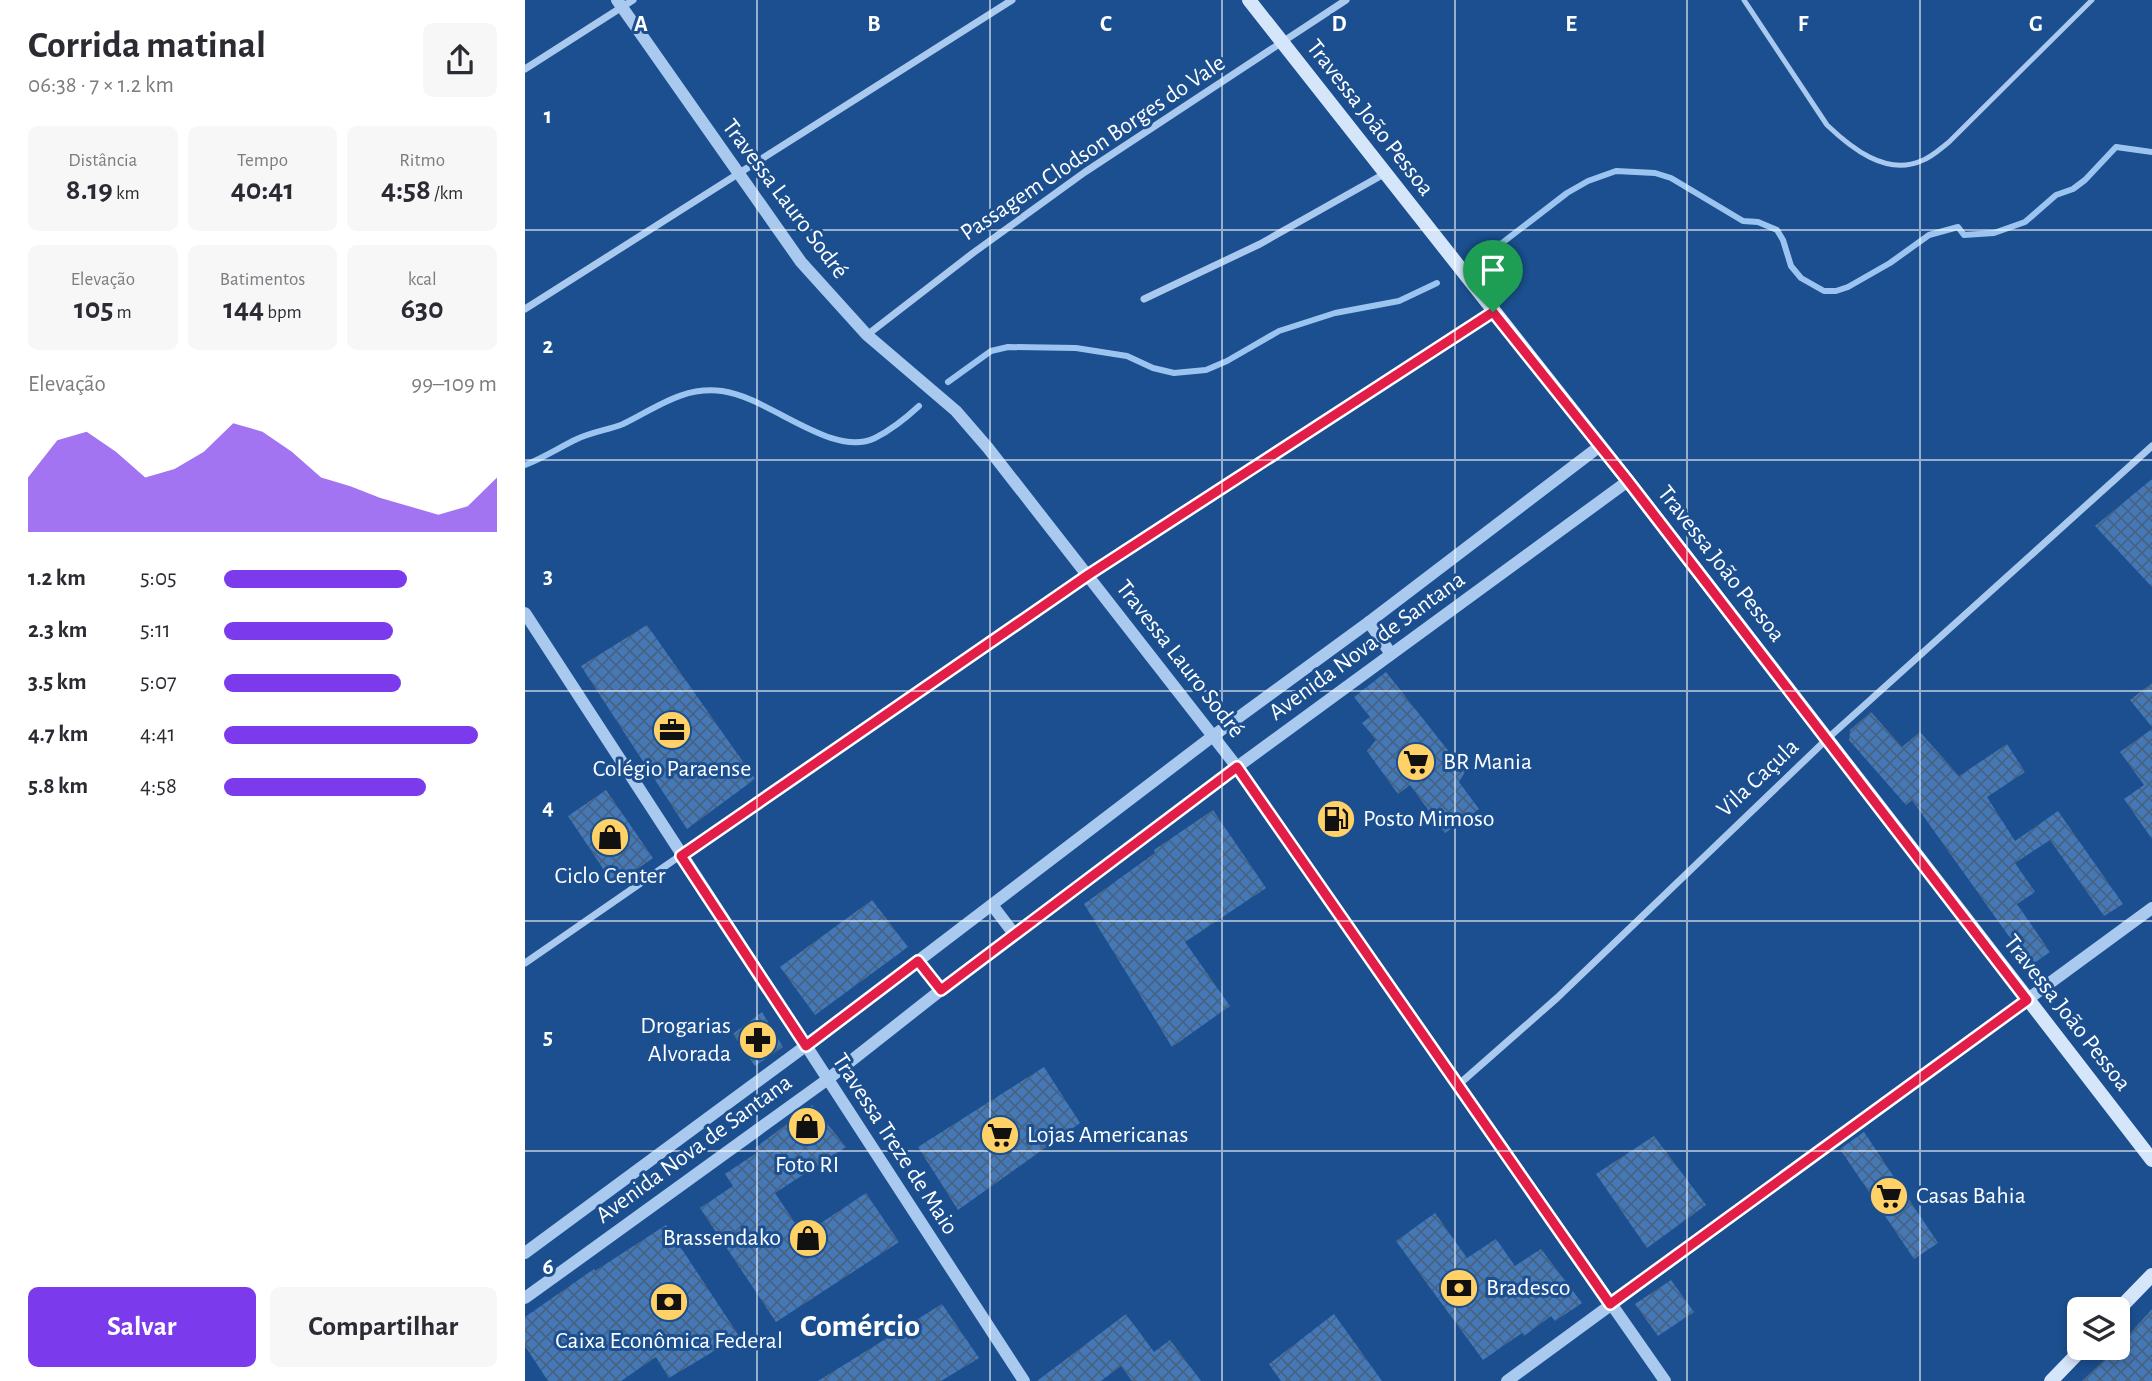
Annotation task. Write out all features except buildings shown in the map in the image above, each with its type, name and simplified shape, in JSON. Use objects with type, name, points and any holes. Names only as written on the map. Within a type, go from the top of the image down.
[{"type":"main road","name":"Travessa João Pessoa","points":[[1249,0],[1628,481],[2152,1160]]},
{"type":"main road","points":[[2130,1298],[2152,1275]]},
{"type":"main road","points":[[2051,1381],[2071,1360]]},
{"type":"street","points":[[525,309],[1012,0]]},
{"type":"street","name":"Passagem Clodson Borges do Vale","points":[[867,335],[973,253],[1085,172],[1346,0]]},
{"type":"street","points":[[525,69],[624,2]]},
{"type":"street","name":"Travessa Lauro Sodré","points":[[624,2],[738,174],[801,262],[867,335],[956,411],[1003,465],[1237,767],[1665,1381]]},
{"type":"street","points":[[1144,299],[1260,244],[1384,174]]},
{"type":"street","points":[[525,963],[1088,575],[1493,312]]},
{"type":"street","name":"Avenida Nova de Santana","points":[[525,1253],[806,1046],[1600,446]]},
{"type":"street","name":"Vila Caçula","points":[[1457,1086],[1557,998],[1827,739],[2152,446]]},
{"type":"street","name":"Avenida Nova de Santana","points":[[525,1298],[828,1079],[941,990],[1237,767],[1628,481]]},
{"type":"street","name":"Travessa Treze de Maio","points":[[525,613],[1024,1381]]},
{"type":"street","points":[[1369,622],[1391,654]]},
{"type":"street","points":[[992,905],[1014,935]]},
{"type":"street","points":[[1507,1381],[2152,908]]},
{"type":"street","points":[[918,961],[941,990]]},
{"type":"lane","points":[[1744,0],[1827,125],[1858,151],[1896,166],[1921,161],[1949,142],[2092,0]]},
{"type":"waterway","points":[[1480,260],[1567,193],[1588,181],[1616,171],[1655,173],[1671,178],[1743,221],[1758,222],[1777,230],[1791,266],[1801,278],[1824,291],[1836,291],[1890,263],[1929,235],[1958,227],[1964,235],[1994,233],[2025,222],[2056,195],[2073,189],[2085,180],[2116,147],[2152,152]]},
{"type":"waterway","points":[[948,382],[991,351],[1008,347],[1076,348],[1127,356],[1153,368],[1174,373],[1206,370],[1279,331],[1335,313],[1399,301],[1437,283]]},
{"type":"waterway","points":[[525,465],[577,439],[623,424],[682,395],[708,390],[740,396],[820,434],[858,442],[881,435],[919,406]]},
{"type":"place","name":"Colégio Paraense","points":[[672,730]]},
{"type":"place","name":"BR Mania","points":[[1416,762]]},
{"type":"place","name":"Posto Mimoso","points":[[1336,819]]},
{"type":"place","name":"Ciclo Center","points":[[610,837]]},
{"type":"place","name":"Drogarias Alvorada","points":[[758,1040]]},
{"type":"place","name":"Foto RI","points":[[807,1126]]},
{"type":"place","name":"Lojas Americanas","points":[[1000,1135]]},
{"type":"place","name":"Casas Bahia","points":[[1889,1196]]},
{"type":"place","name":"Brassendako","points":[[808,1238]]},
{"type":"place","name":"Bradesco","points":[[1459,1288]]},
{"type":"place","name":"Caixa Econômica Federal","points":[[669,1302]]},
{"type":"district","name":"Comércio","points":[[860,1326]]},
{"type":"route","points":[[1493,312],[1628,481],[2027,1000],[1610,1304],[1237,767],[941,990],[918,961],[806,1046],[681,856],[1088,575],[1493,312]]}]
